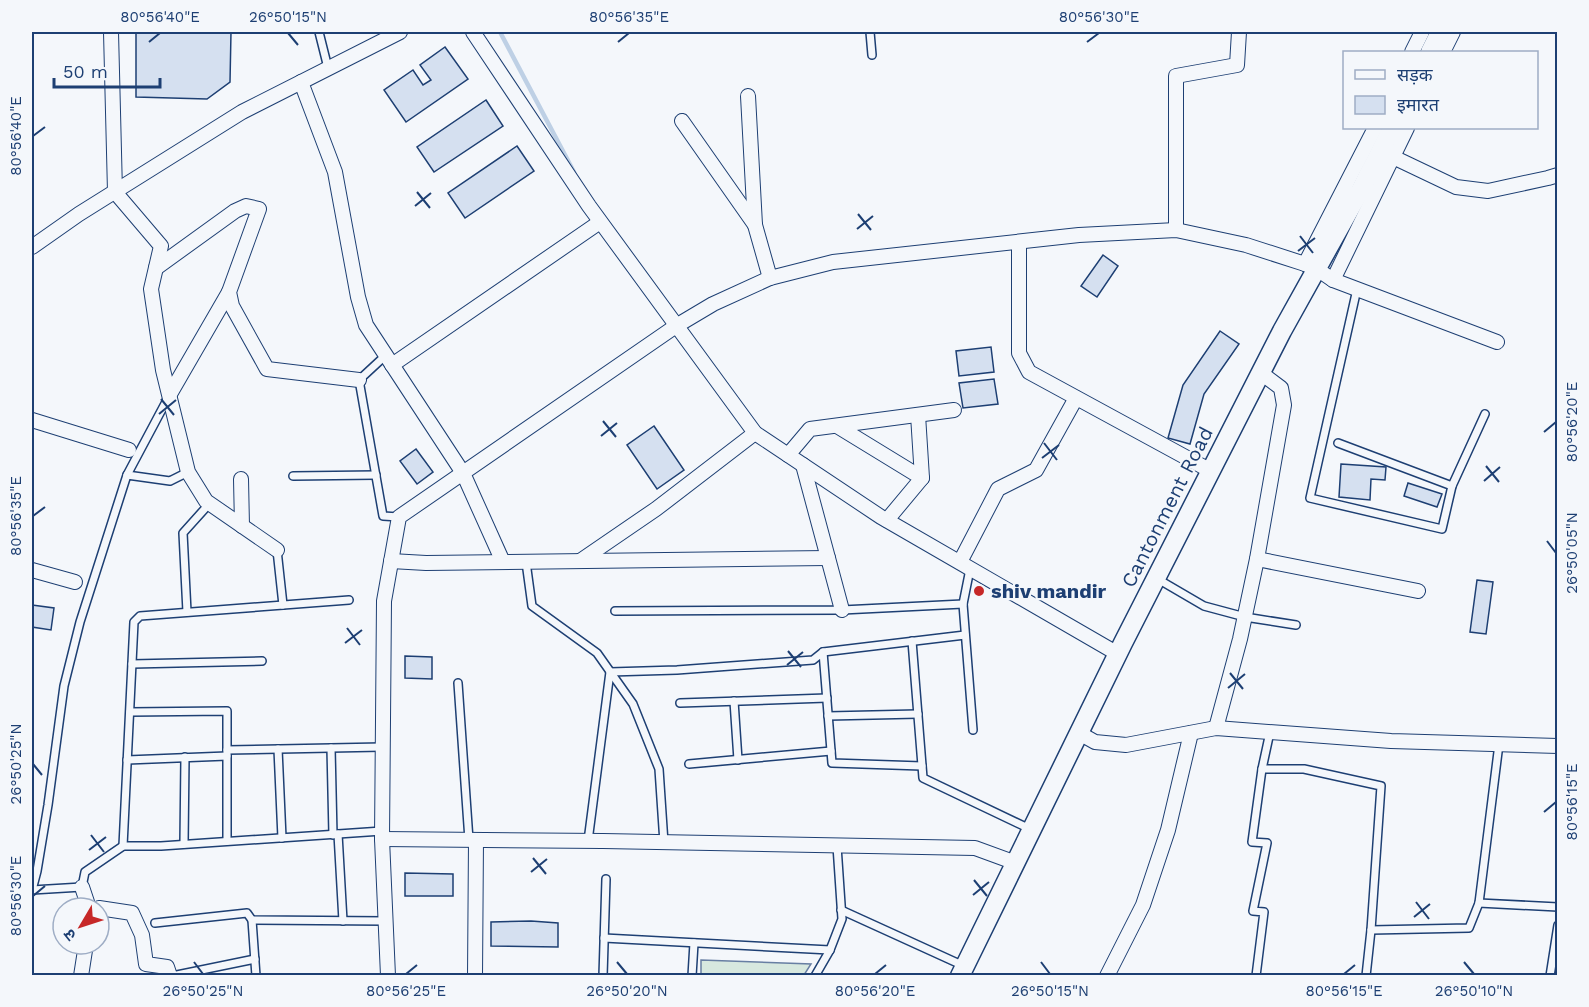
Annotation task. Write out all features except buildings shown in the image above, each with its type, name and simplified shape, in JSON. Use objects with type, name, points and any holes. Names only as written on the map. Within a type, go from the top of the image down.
[{"type":"street","points":[[111,32],[115,192],[161,246],[151,289],[163,370],[188,472],[206,501],[277,550]]},
{"type":"street","points":[[32,247],[79,214],[242,112],[400,32]]},
{"type":"street","points":[[473,32],[600,222],[755,433],[887,520],[1118,654]]},
{"type":"street","points":[[1176,230],[1176,76],[1237,65],[1239,32]]},
{"type":"street","points":[[1412,51],[1422,32]]},
{"type":"street","points":[[1430,51],[1440,32]]},
{"type":"street","points":[[1444,51],[1453,32]]},
{"type":"street","points":[[302,82],[335,172],[358,297],[366,325],[463,473],[503,562]]},
{"type":"street","points":[[748,96],[755,225],[770,278]]},
{"type":"street","points":[[682,121],[755,225]]},
{"type":"street","points":[[1311,267],[1375,129]]},
{"type":"street","name":"Cantonment Road","points":[[963,971],[1118,654],[1261,374],[1311,267],[1361,189],[1391,129]]},
{"type":"street","points":[[1333,280],[1407,129]]},
{"type":"street","points":[[1393,157],[1456,187],[1488,191],[1557,175]]},
{"type":"street","points":[[156,268],[235,211],[246,206],[259,209],[229,292],[170,394]]},
{"type":"street","points":[[389,360],[600,222]]},
{"type":"street","points":[[388,975],[382,835],[384,601],[399,517],[676,326],[713,304],[770,278],[833,262],[1079,235],[1176,230],[1246,245],[1311,267],[1333,280],[1497,342]]},
{"type":"street","points":[[1019,242],[1019,353],[1029,372],[1211,471]]},
{"type":"street","points":[[229,292],[232,306],[267,369],[359,380]]},
{"type":"street","points":[[1216,728],[1245,617],[1284,405],[1281,388],[1261,374]]},
{"type":"street","points":[[965,565],[998,489],[1036,470],[1076,398]]},
{"type":"street","points":[[788,455],[810,429],[954,410]]},
{"type":"street","points":[[887,520],[922,478],[918,415]]},
{"type":"street","points":[[32,420],[129,450]]},
{"type":"street","points":[[837,426],[922,478]]},
{"type":"street","points":[[579,561],[656,509],[755,433]]},
{"type":"street","points":[[803,465],[842,610]]},
{"type":"street","points":[[241,479],[242,526]]},
{"type":"street","points":[[391,561],[426,563],[828,558]]},
{"type":"street","points":[[1257,558],[1418,591]]},
{"type":"street","points":[[32,570],[75,582]]},
{"type":"street","points":[[1079,733],[1095,742],[1126,745],[1216,728],[1391,741],[1557,746]]},
{"type":"street","points":[[1109,975],[1143,905],[1168,830],[1191,733]]},
{"type":"street","points":[[382,835],[472,840],[975,848],[1016,863]]},
{"type":"street","points":[[472,840],[475,975]]},
{"type":"street","points":[[82,887],[87,896]]},
{"type":"street","points":[[111,910],[132,913],[142,935],[146,964],[167,967],[171,975]]},
{"type":"street","points":[[81,975],[84,956]]},
{"type":"lane","points":[[319,32],[328,68]]},
{"type":"lane","points":[[870,32],[872,55]]},
{"type":"lane","points":[[1357,289],[1310,498],[1442,529],[1452,486],[1485,414]]},
{"type":"lane","points":[[389,360],[359,380],[383,516],[399,517]]},
{"type":"lane","points":[[170,394],[127,475],[80,622],[64,686],[38,871],[32,890],[82,887],[85,872],[123,846],[227,842],[335,834],[382,835]]},
{"type":"lane","points":[[1338,442],[1452,486]]},
{"type":"lane","points":[[127,475],[170,481],[188,472]]},
{"type":"lane","points":[[293,476],[376,476]]},
{"type":"lane","points":[[187,612],[183,533],[210,503]]},
{"type":"lane","points":[[277,550],[283,605]]},
{"type":"lane","points":[[525,562],[532,606],[597,653],[633,704],[659,769],[664,843]]},
{"type":"lane","points":[[965,565],[963,604],[973,730]]},
{"type":"lane","points":[[1156,578],[1204,606],[1245,617],[1296,625]]},
{"type":"lane","points":[[123,846],[134,622],[140,616],[349,600]]},
{"type":"lane","points":[[615,611],[842,610],[963,604]]},
{"type":"lane","points":[[610,672],[677,670],[813,660],[823,652],[965,635]]},
{"type":"lane","points":[[912,641],[923,778],[1032,830]]},
{"type":"lane","points":[[823,652],[832,763],[922,766]]},
{"type":"lane","points":[[132,664],[262,661]]},
{"type":"lane","points":[[588,841],[610,672]]},
{"type":"lane","points":[[458,683],[472,840]]},
{"type":"lane","points":[[680,703],[827,698]]},
{"type":"lane","points":[[734,701],[738,760]]},
{"type":"lane","points":[[130,712],[226,711],[227,842]]},
{"type":"lane","points":[[828,716],[918,714]]},
{"type":"lane","points":[[1256,975],[1264,912],[1253,911],[1267,843],[1252,842],[1262,769],[1270,732]]},
{"type":"lane","points":[[1371,930],[1469,928],[1479,903],[1499,744]]},
{"type":"lane","points":[[128,760],[279,749],[382,747]]},
{"type":"lane","points":[[331,748],[335,834],[343,921]]},
{"type":"lane","points":[[279,749],[282,838]]},
{"type":"lane","points":[[690,764],[831,751]]},
{"type":"lane","points":[[184,844],[185,757]]},
{"type":"lane","points":[[1262,769],[1304,769],[1381,786],[1366,975]]},
{"type":"lane","points":[[815,975],[830,950],[842,920],[837,846]]},
{"type":"lane","points":[[603,975],[606,879]]},
{"type":"lane","points":[[1479,903],[1557,907]]},
{"type":"lane","points":[[841,910],[963,971]]},
{"type":"lane","points":[[155,923],[247,913],[252,920],[256,975]]},
{"type":"lane","points":[[252,920],[385,921]]},
{"type":"lane","points":[[1551,975],[1557,925]]},
{"type":"lane","points":[[604,939],[830,950]]},
{"type":"lane","points":[[692,975],[694,943]]},
{"type":"lane","points":[[171,975],[255,959]]},
{"type":"shaded area","points":[[701,960],[811,964],[804,975],[701,976]]},
{"type":"waterway","points":[[500,32],[574,172]]},
{"type":"place","name":"shiv mandir","points":[[979,591]]}]
